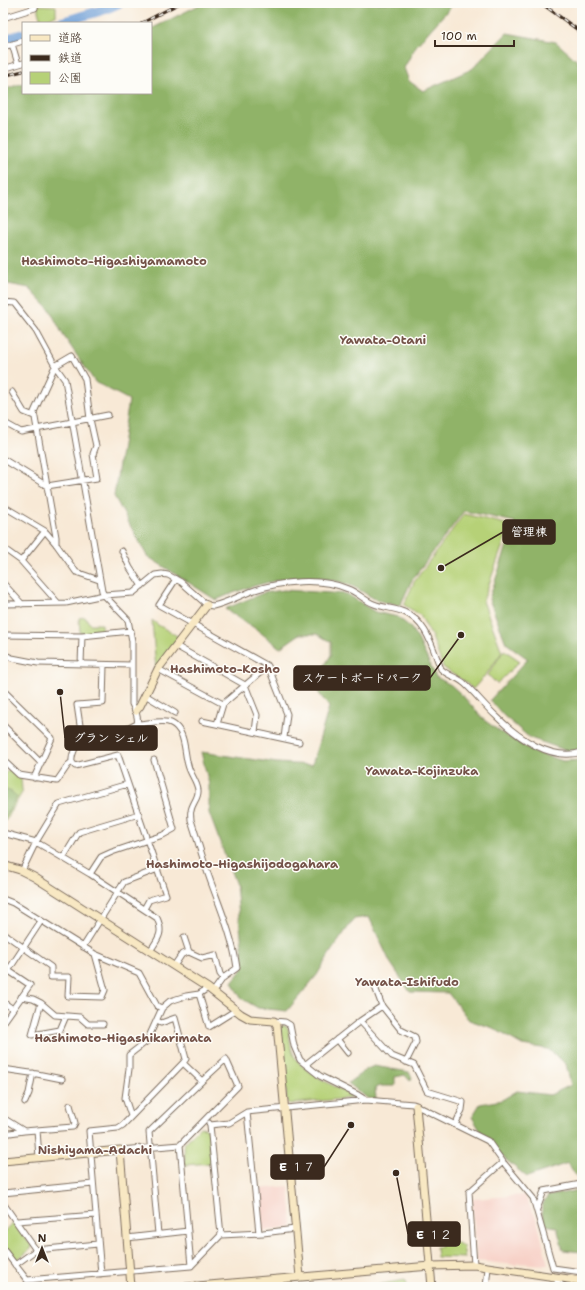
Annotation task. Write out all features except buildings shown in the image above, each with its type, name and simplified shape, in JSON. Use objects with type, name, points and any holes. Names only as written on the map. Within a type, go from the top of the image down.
[{"type":"street","points":[[3,18],[35,8],[36,3]]},
{"type":"street","points":[[3,47],[22,41]]},
{"type":"street","points":[[3,69],[20,64],[12,44]]},
{"type":"street","points":[[3,302],[14,303],[36,331],[55,366],[65,380],[81,480],[102,591],[104,596],[128,620],[131,631],[132,704],[136,711],[137,724]]},
{"type":"street","points":[[3,459],[47,486],[97,478],[93,454],[96,446],[90,419],[85,379],[72,356],[55,366],[34,412],[36,429],[47,486],[56,544]]},
{"type":"street","points":[[12,392],[24,412],[34,416]]},
{"type":"street","points":[[3,422],[21,432],[108,416]]},
{"type":"street","points":[[3,506],[45,532],[56,544],[76,572],[100,580]]},
{"type":"street","points":[[21,561],[45,532]]},
{"type":"street","points":[[3,548],[21,561],[58,603]]},
{"type":"street","points":[[122,551],[130,568],[142,586]]},
{"type":"street","points":[[3,604],[66,603],[104,596],[133,593],[155,575],[162,574],[181,582],[206,605],[213,606],[254,590],[302,581],[327,584],[349,589],[374,604],[403,611],[419,622],[424,628],[444,672],[462,682],[496,717],[525,740],[538,747],[553,752],[572,755],[582,752]]},
{"type":"street","points":[[176,579],[159,605],[268,666],[287,714],[284,738]]},
{"type":"street","points":[[3,583],[22,604]]},
{"type":"street","points":[[136,711],[140,706],[158,669],[206,605]]},
{"type":"street","points":[[3,635],[82,636],[131,631]]},
{"type":"street","points":[[81,664],[82,636]]},
{"type":"street","points":[[176,646],[245,685],[256,715],[255,732]]},
{"type":"street","points":[[3,654],[12,658],[38,663],[132,665]]},
{"type":"street","points":[[82,739],[77,705],[103,703],[104,665]]},
{"type":"street","points":[[217,724],[223,704],[268,666]]},
{"type":"street","points":[[158,669],[223,704]]},
{"type":"street","points":[[3,690],[52,738],[34,778]]},
{"type":"street","points":[[145,695],[175,713]]},
{"type":"street","points":[[202,721],[299,742]]},
{"type":"street","points":[[131,1116],[126,1098],[129,1055],[147,1041],[162,1008],[170,1001],[211,990],[223,978],[237,968],[228,927],[211,883],[191,820],[191,810],[198,797],[198,792],[188,765],[185,747],[180,732],[172,723],[164,722],[137,724],[125,730],[82,739],[79,741],[71,757],[75,766],[118,755],[166,895],[149,900],[144,909]]},
{"type":"street","points":[[3,725],[41,763]]},
{"type":"street","points":[[3,760],[19,775],[57,781],[68,765],[72,762]]},
{"type":"street","points":[[90,874],[101,857],[163,835],[174,829],[154,760]]},
{"type":"street","points":[[22,871],[36,842],[59,804],[128,784]]},
{"type":"street","points":[[63,858],[79,832],[139,814]]},
{"type":"street","points":[[3,833],[36,842],[90,874],[157,918],[160,925],[159,937],[150,951]]},
{"type":"street","points":[[3,865],[22,871],[34,877],[211,990],[250,1019],[274,1021],[290,1025],[294,1046],[300,1060],[320,1076],[366,1100]]},
{"type":"street","points":[[83,947],[124,882],[158,869]]},
{"type":"street","points":[[3,899],[13,903],[95,954],[139,973],[157,1006],[162,1008]]},
{"type":"street","points":[[8,971],[42,921]]},
{"type":"street","points":[[3,933],[51,967],[50,977],[69,978],[68,996],[102,997],[105,990],[95,954]]},
{"type":"street","points":[[184,937],[189,952]]},
{"type":"street","points":[[174,966],[182,954],[189,952],[202,958],[215,955],[220,974],[223,978]]},
{"type":"street","points":[[3,967],[30,985],[3,1023]]},
{"type":"street","points":[[374,987],[382,1006],[401,1030],[415,1037],[416,1042],[406,1062]]},
{"type":"street","points":[[199,994],[209,1028],[236,1010]]},
{"type":"street","points":[[22,997],[33,999],[41,1003],[56,1015],[80,1017],[88,1024],[104,1024]]},
{"type":"street","points":[[3,1002],[13,1009]]},
{"type":"street","points":[[41,1003],[32,1035],[60,1030],[66,1016]]},
{"type":"street","points":[[306,1064],[360,1021],[382,1006]]},
{"type":"street","points":[[101,1274],[89,1131],[118,1128],[186,1059],[175,1018],[161,1023],[157,1021]]},
{"type":"street","points":[[274,1021],[278,1025],[300,1277]]},
{"type":"street","points":[[360,1021],[392,1056],[414,1065],[427,1091],[463,1102],[462,1110],[455,1125]]},
{"type":"street","points":[[337,1039],[348,1053]]},
{"type":"street","points":[[3,1161],[39,1157],[150,1147],[180,1145],[238,1086],[226,1059],[149,1132],[150,1147],[158,1234]]},
{"type":"street","points":[[183,1063],[202,1081]]},
{"type":"street","points":[[3,1070],[62,1079]]},
{"type":"street","points":[[26,1102],[30,1093],[33,1074]]},
{"type":"street","points":[[210,1125],[229,1123],[247,1112],[366,1100],[413,1104],[488,1141],[503,1162],[533,1198],[553,1268],[582,1272]]},
{"type":"street","points":[[3,1134],[73,1127],[76,1123],[70,1105]]},
{"type":"street","points":[[416,1106],[432,1287]]},
{"type":"street","points":[[247,1112],[259,1233]]},
{"type":"street","points":[[3,1118],[24,1131]]},
{"type":"street","points":[[206,1120],[210,1125],[221,1235]]},
{"type":"street","points":[[37,1130],[39,1157]]},
{"type":"street","points":[[180,1145],[191,1266]]},
{"type":"street","points":[[120,1150],[131,1287]]},
{"type":"street","points":[[474,1265],[469,1192],[503,1162]]},
{"type":"street","points":[[3,1193],[93,1184]]},
{"type":"street","points":[[537,1209],[544,1191],[581,1184],[582,1188]]},
{"type":"street","points":[[3,1203],[36,1250]]},
{"type":"street","points":[[17,1221],[96,1215]]},
{"type":"street","points":[[3,1249],[27,1280],[191,1266],[221,1235],[295,1229]]},
{"type":"street","points":[[127,1238],[188,1231]]},
{"type":"street","points":[[15,1265],[36,1250],[98,1244]]},
{"type":"street","points":[[186,1287],[232,1285],[300,1277],[430,1266],[474,1265],[582,1282]]},
{"type":"street","points":[[486,1287],[488,1268]]},
{"type":"street","points":[[557,1278],[557,1282],[564,1287]]},
{"type":"shaded area","points":[[289,1186],[291,1228],[263,1231],[260,1228],[257,1189]]},
{"type":"shaded area","points":[[524,1195],[537,1220],[548,1265],[517,1263],[517,1265],[477,1261],[472,1199]]},
{"type":"green space","points":[[203,3],[454,3],[416,46],[404,68],[409,81],[423,91],[472,69],[507,33],[556,42],[582,65],[582,749],[571,752],[530,738],[504,716],[490,700],[528,659],[506,643],[489,599],[515,522],[464,511],[412,580],[400,606],[373,598],[352,586],[318,578],[300,578],[266,583],[232,593],[216,600],[147,556],[114,496],[129,400],[95,382],[63,335],[50,310],[29,288],[3,283],[3,90],[22,83],[22,94],[152,94],[152,28]]},
{"type":"green space","points":[[38,5],[56,6],[56,16],[43,20],[40,18]]},
{"type":"green space","points":[[464,514],[510,525],[483,601],[502,652],[488,672],[473,689],[443,667],[432,637],[420,615],[404,605],[414,582]]},
{"type":"green space","points":[[284,590],[347,594],[375,612],[398,617],[410,627],[418,639],[436,677],[451,685],[484,720],[502,733],[534,752],[563,761],[582,760],[582,1180],[578,1179],[568,1163],[527,1177],[505,1159],[483,1135],[472,1117],[480,1104],[502,1100],[517,1091],[550,1095],[571,1085],[566,1064],[548,1049],[522,1045],[493,1028],[469,1020],[448,993],[410,992],[390,962],[369,917],[354,919],[330,953],[317,975],[287,1011],[258,1008],[241,998],[232,982],[244,967],[236,885],[209,813],[209,784],[201,752],[277,763],[312,765],[329,707],[313,685],[331,655],[331,642],[317,634],[300,634],[280,648],[256,629],[225,609],[263,593]]},
{"type":"green space","points":[[85,617],[90,624],[102,624],[102,632],[80,633],[79,618]]},
{"type":"green space","points":[[152,620],[179,637],[156,670]]},
{"type":"green space","points":[[504,650],[520,661],[497,684],[488,675]]},
{"type":"green space","points":[[10,769],[21,778],[23,791],[3,825],[3,775]]},
{"type":"green space","points":[[3,789],[12,792],[17,797],[3,821]]},
{"type":"green space","points":[[280,1025],[288,1028],[292,1052],[296,1059],[314,1074],[351,1096],[351,1098],[289,1104],[287,1102]]},
{"type":"green space","points":[[374,1066],[409,1072],[412,1078],[410,1081],[405,1075],[395,1077],[395,1086],[381,1086],[375,1088],[376,1099],[367,1098],[348,1083],[367,1069]]},
{"type":"green space","points":[[200,1127],[208,1130],[211,1163],[185,1165],[184,1144]]},
{"type":"green space","points":[[579,1190],[582,1199],[582,1252],[563,1250],[557,1227],[545,1225],[542,1214],[542,1205],[548,1196]]},
{"type":"green space","points":[[14,1223],[32,1246],[31,1249],[17,1260],[14,1260],[3,1245],[3,1232]]},
{"type":"green space","points":[[445,1236],[463,1246],[465,1258],[437,1257],[436,1247],[441,1247],[440,1239],[443,1240]]},
{"type":"green space","points":[[405,1280],[407,1287],[366,1287]]},
{"type":"waterway","points":[[62,22],[106,9],[119,3]]},
{"type":"waterway","points":[[3,40],[22,34]]},
{"type":"railway","points":[[144,22],[180,3]]},
{"type":"railway","points":[[541,3],[582,33]]},
{"type":"railway","points":[[3,76],[22,71]]},
{"type":"place","name":"管理棟","points":[[441,568]]},
{"type":"place","name":"スケートボードパーク","points":[[461,635]]},
{"type":"place","name":"グラン シェル","points":[[60,692]]},
{"type":"place","name":"E １７","points":[[351,1125]]},
{"type":"place","name":"E １２","points":[[396,1173]]},
{"type":"district","name":"Hashimoto-Higashiyamamoto","points":[[114,261]]},
{"type":"district","name":"Yawata-Otani","points":[[383,340]]},
{"type":"district","name":"Hashimoto-Kosho","points":[[225,669]]},
{"type":"district","name":"Yawata-Kojinzuka","points":[[422,771]]},
{"type":"district","name":"Hashimoto-Higashijodogahara","points":[[242,864]]},
{"type":"district","name":"Yawata-Ishifudo","points":[[407,982]]},
{"type":"district","name":"Hashimoto-Higashikarimata","points":[[123,1038]]},
{"type":"district","name":"Nishiyama-Adachi","points":[[95,1150]]}]
